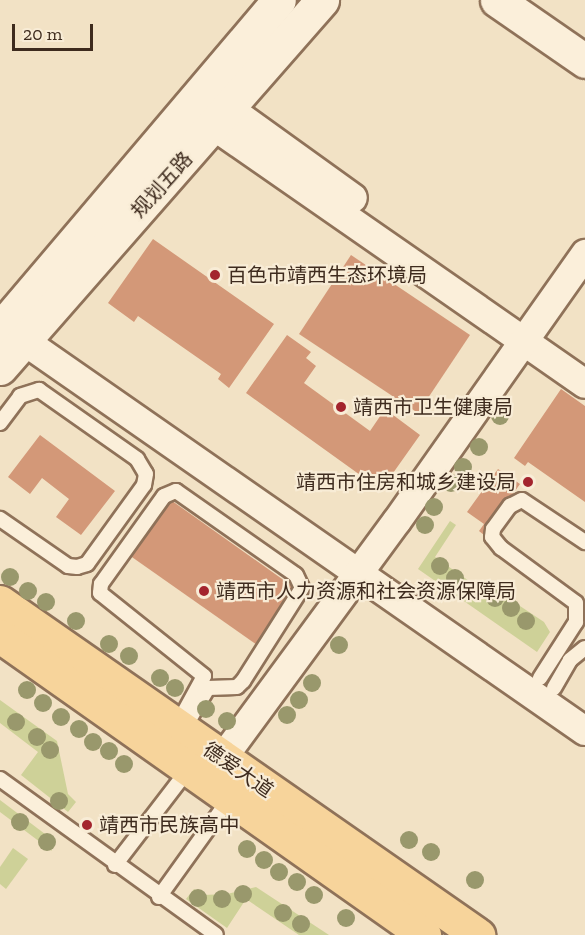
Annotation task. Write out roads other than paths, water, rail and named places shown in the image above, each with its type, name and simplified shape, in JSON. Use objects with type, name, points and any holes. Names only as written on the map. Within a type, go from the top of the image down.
[{"type":"main road","name":"德爱大道","points":[[0,602],[179,729],[229,777],[424,935]]},
{"type":"main road","name":"德爱大道","points":[[0,636],[188,770],[229,777],[477,935]]},
{"type":"street","name":"规划五路","points":[[0,368],[14,327],[195,98],[279,0]]},
{"type":"street","name":"规划五路","points":[[14,327],[222,118],[322,0]]},
{"type":"street","points":[[497,0],[585,61]]},
{"type":"street","points":[[532,0],[585,37]]},
{"type":"street","points":[[195,98],[535,339],[585,384]]},
{"type":"street","points":[[229,777],[535,339],[585,254]]},
{"type":"street","points":[[535,339],[585,285]]},
{"type":"street","points":[[14,327],[369,575],[585,731]]},
{"type":"street","points":[[535,339],[585,362]]},
{"type":"street","points":[[369,575],[547,683],[585,709]]},
{"type":"lane","points":[[0,423],[20,396],[39,390],[137,459],[146,474],[144,485],[87,564],[77,567],[68,566],[0,519]]},
{"type":"lane","points":[[176,492],[296,575],[302,588],[243,681],[237,687],[208,688],[179,729],[204,676],[100,593],[106,575],[164,496],[176,492]]},
{"type":"lane","points":[[547,683],[576,622],[576,603],[501,548],[492,537],[493,529],[510,506],[522,500],[585,542]]},
{"type":"lane","points":[[547,683],[585,648]]},
{"type":"lane","points":[[115,865],[188,770]]},
{"type":"lane","points":[[159,897],[229,777]]},
{"type":"lane","points":[[0,779],[159,897],[216,935]]},
{"type":"place","name":"百色市靖西生态环境局","points":[[215,275]]},
{"type":"place","name":"靖西市卫生健康局","points":[[341,407]]},
{"type":"place","name":"靖西市住房和城乡建设局","points":[[528,482]]},
{"type":"place","name":"靖西市人力资源和社会资源保障局","points":[[204,591]]},
{"type":"place","name":"靖西市民族高中","points":[[87,825]]}]
